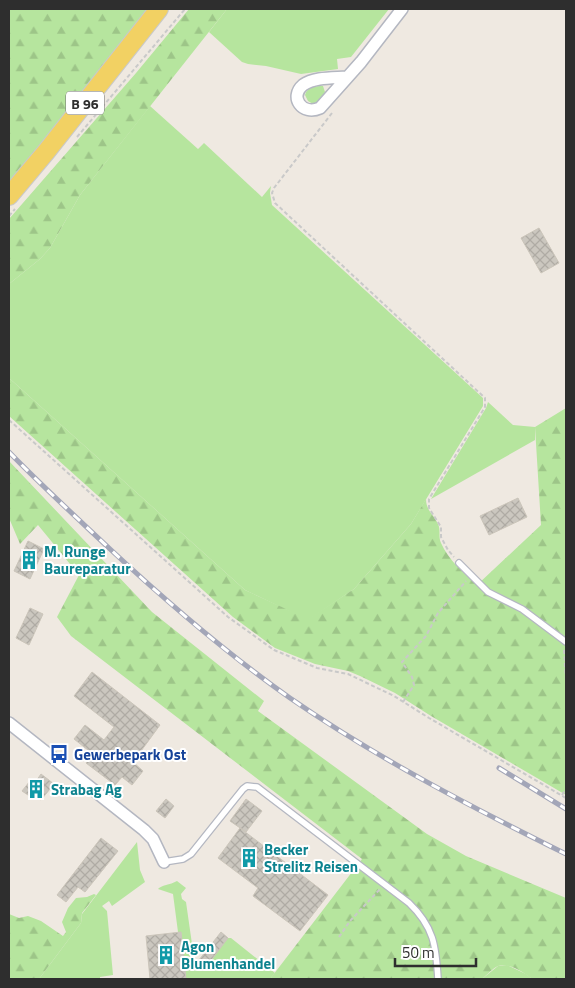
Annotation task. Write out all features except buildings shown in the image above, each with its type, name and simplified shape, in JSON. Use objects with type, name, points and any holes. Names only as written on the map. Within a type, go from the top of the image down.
[{"type":"main road","name":"B 96","points":[[12,202],[46,152],[159,9]]},
{"type":"street","points":[[346,77],[361,62],[402,9]]},
{"type":"street","points":[[9,723],[149,834],[164,862]]},
{"type":"lane","points":[[459,562],[488,592],[522,609],[565,641]]},
{"type":"lane","points":[[164,862],[183,859],[191,854],[242,789],[252,785],[257,787],[384,883],[422,916],[430,930],[438,979]]},
{"type":"path","points":[[76,138],[185,9]]},
{"type":"path","points":[[332,112],[274,188],[273,198],[275,203],[482,393],[485,398],[485,407],[429,499],[429,508],[440,523],[441,537],[444,544],[459,562]]},
{"type":"path","points":[[9,216],[12,202]]},
{"type":"path","points":[[9,420],[222,611],[274,650],[316,668],[348,674],[358,678],[403,702],[566,798]]},
{"type":"path","points":[[403,702],[414,685],[412,677],[402,662],[426,636],[438,613],[471,575]]},
{"type":"path","points":[[565,641],[566,680]]},
{"type":"path","points":[[562,795],[566,789]]},
{"type":"path","points":[[339,936],[384,883]]},
{"type":"green space","points":[[9,9],[151,9],[9,186]]},
{"type":"green space","points":[[189,9],[227,9],[80,195],[50,248],[40,259],[9,284],[9,219]]},
{"type":"green space","points":[[227,9],[389,9],[351,57],[337,59],[338,69],[301,74],[242,62],[209,32]]},
{"type":"green space","points":[[323,86],[325,92],[320,100],[313,104],[308,101],[305,95],[309,89]]},
{"type":"green space","points":[[150,106],[198,149],[204,143],[262,197],[271,186],[272,205],[483,398],[483,406],[411,524],[354,589],[308,620],[245,590],[9,378],[9,284],[40,259],[50,248],[80,195]]},
{"type":"green space","points":[[9,378],[245,590],[308,619],[354,589],[411,524],[426,499],[428,509],[439,526],[440,541],[444,549],[457,566],[477,585],[541,525],[535,427],[566,408],[566,795],[395,693],[348,671],[315,664],[275,648],[233,617],[9,416]]},
{"type":"green space","points":[[488,402],[513,425],[535,427],[535,440],[431,499],[486,408]]},
{"type":"green space","points":[[9,461],[152,612],[264,701],[258,711],[427,834],[466,856],[566,898],[566,979],[532,979],[516,969],[502,965],[494,968],[482,979],[270,979],[362,859],[71,636],[57,617],[79,575],[38,525],[20,544],[9,518]]},
{"type":"green space","points":[[137,842],[140,870],[145,882],[112,906],[109,901],[102,906],[107,911],[113,975],[100,977],[100,979],[39,979],[81,923],[82,914]]},
{"type":"green space","points":[[177,881],[186,888],[181,894],[182,899],[186,902],[195,965],[203,971],[228,938],[231,938],[275,973],[270,979],[186,979],[181,932],[178,932],[173,894],[158,889]]},
{"type":"green space","points":[[96,895],[82,913],[81,923],[39,979],[9,979],[9,914],[19,918],[28,916],[41,921],[63,936],[66,932],[62,922],[68,908],[76,898]]},
{"type":"green space","points":[[507,965],[532,979],[482,979],[498,966]]},
{"type":"railway","points":[[9,452],[153,588],[266,681],[356,741],[460,800],[566,854]]},
{"type":"railway","points":[[499,768],[566,809]]},
{"type":"place","name":"M. Runge Baureparatur","points":[[29,560]]},
{"type":"place","name":"Gewerbepark Ost","points":[[59,754]]},
{"type":"place","name":"Strabag Ag","points":[[36,789]]},
{"type":"place","name":"Becker Strelitz Reisen","points":[[249,858]]},
{"type":"place","name":"Agon Blumenhandel","points":[[166,955]]}]
